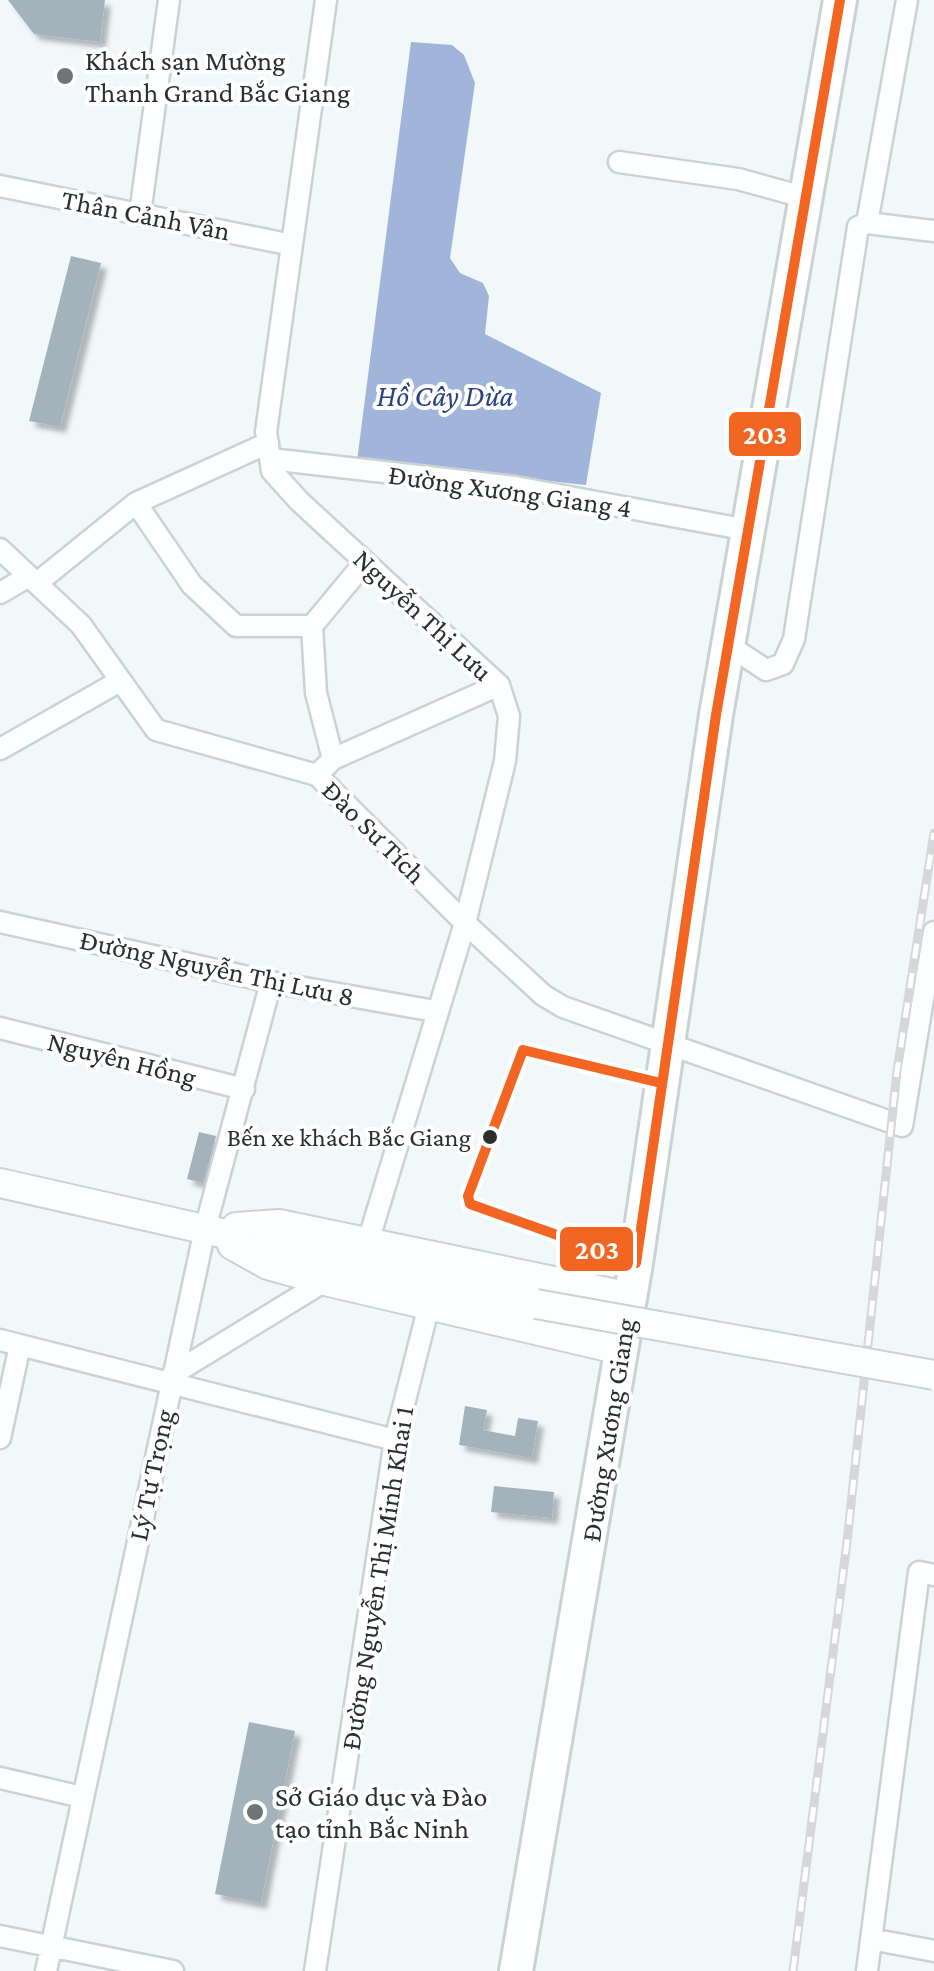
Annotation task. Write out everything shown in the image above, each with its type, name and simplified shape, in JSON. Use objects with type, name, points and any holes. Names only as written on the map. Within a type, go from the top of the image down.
[{"type":"main road","name":"Đường Xương Giang","points":[[516,1971],[631,1297],[728,645],[840,0]]},
{"type":"main road","points":[[0,1183],[536,1304],[934,1375]]},
{"type":"main road","points":[[204,1230],[279,1224],[631,1297]]},
{"type":"main road","points":[[204,1230],[268,1266],[621,1350]]},
{"type":"street","points":[[140,214],[169,0]]},
{"type":"street","points":[[0,593],[33,579],[136,503],[269,451],[292,244],[326,0]]},
{"type":"street","points":[[867,222],[907,0]]},
{"type":"street","points":[[620,162],[738,179],[806,198]]},
{"type":"street","name":"Thân Cảnh Vân","points":[[0,186],[292,244]]},
{"type":"street","points":[[728,645],[766,670],[783,664],[794,639],[858,226],[867,222],[934,231]]},
{"type":"street","name":"Đường Xương Giang 4","points":[[269,451],[515,487],[748,530]]},
{"type":"street","name":"Nguyễn Thị Lưu","points":[[269,451],[272,471],[298,501],[499,686],[510,716],[505,761],[465,923],[366,1245]]},
{"type":"street","points":[[136,503],[192,586],[226,619],[245,628],[312,626]]},
{"type":"street","name":"Đào Sư Tích","points":[[0,549],[81,625],[164,735],[317,775],[465,923],[552,1002],[902,1126],[934,932]]},
{"type":"street","points":[[333,759],[316,694],[312,626],[365,562]]},
{"type":"street","points":[[0,749],[120,681]]},
{"type":"street","points":[[317,775],[333,759],[499,686]]},
{"type":"street","name":"Đường Nguyễn Thị Lưu 8","points":[[0,922],[271,982],[435,1012]]},
{"type":"street","name":"Lý Tự Trọng","points":[[46,1971],[204,1230],[271,982]]},
{"type":"street","name":"Nguyên Hồng","points":[[0,1028],[244,1088]]},
{"type":"street","points":[[172,1379],[325,1282]]},
{"type":"street","name":"Đường Nguyễn Thị Minh Khai 1","points":[[315,1971],[395,1440],[430,1304]]},
{"type":"street","points":[[0,1438],[10,1343],[172,1379],[395,1440]]},
{"type":"street","points":[[867,1971],[918,1572],[934,1575]]},
{"type":"street","points":[[0,1778],[82,1797]]},
{"type":"street","points":[[0,1936],[173,1971]]},
{"type":"street","points":[[871,1940],[934,1951]]},
{"type":"water","name":"Hồ Cây Dừa","points":[[411,42],[452,45],[464,55],[475,83],[450,258],[460,273],[483,283],[489,296],[485,334],[601,393],[586,485],[357,461]]},
{"type":"building","points":[[8,0],[105,0],[100,42],[34,34]]},
{"type":"building","points":[[71,256],[101,263],[60,427],[29,421]]},
{"type":"building","points":[[199,1132],[216,1136],[203,1183],[187,1179]]},
{"type":"building","points":[[465,1406],[487,1410],[483,1430],[515,1436],[518,1418],[538,1421],[532,1458],[459,1445]]},
{"type":"building","points":[[494,1486],[554,1492],[552,1518],[491,1512]]},
{"type":"building","name":"Sở Giáo dục và Đào tạo tỉnh Bắc Ninh","points":[[249,1722],[295,1731],[261,1903],[215,1894]]},
{"type":"railway","points":[[793,1971],[847,1542],[897,1071],[934,833]]},
{"type":"transit line","name":"203","points":[[661,1083],[523,1050],[468,1196],[470,1204],[636,1263],[716,715],[840,0]]},
{"type":"place","name":"Khách sạn Mường Thanh Grand Bắc Giang","points":[[65,76]]},
{"type":"place","name":"Bến xe khách Bắc Giang","points":[[490,1137]]},
{"type":"place","name":"Sở Giáo dục và Đào tạo tỉnh Bắc Ninh","points":[[255,1812]]}]
